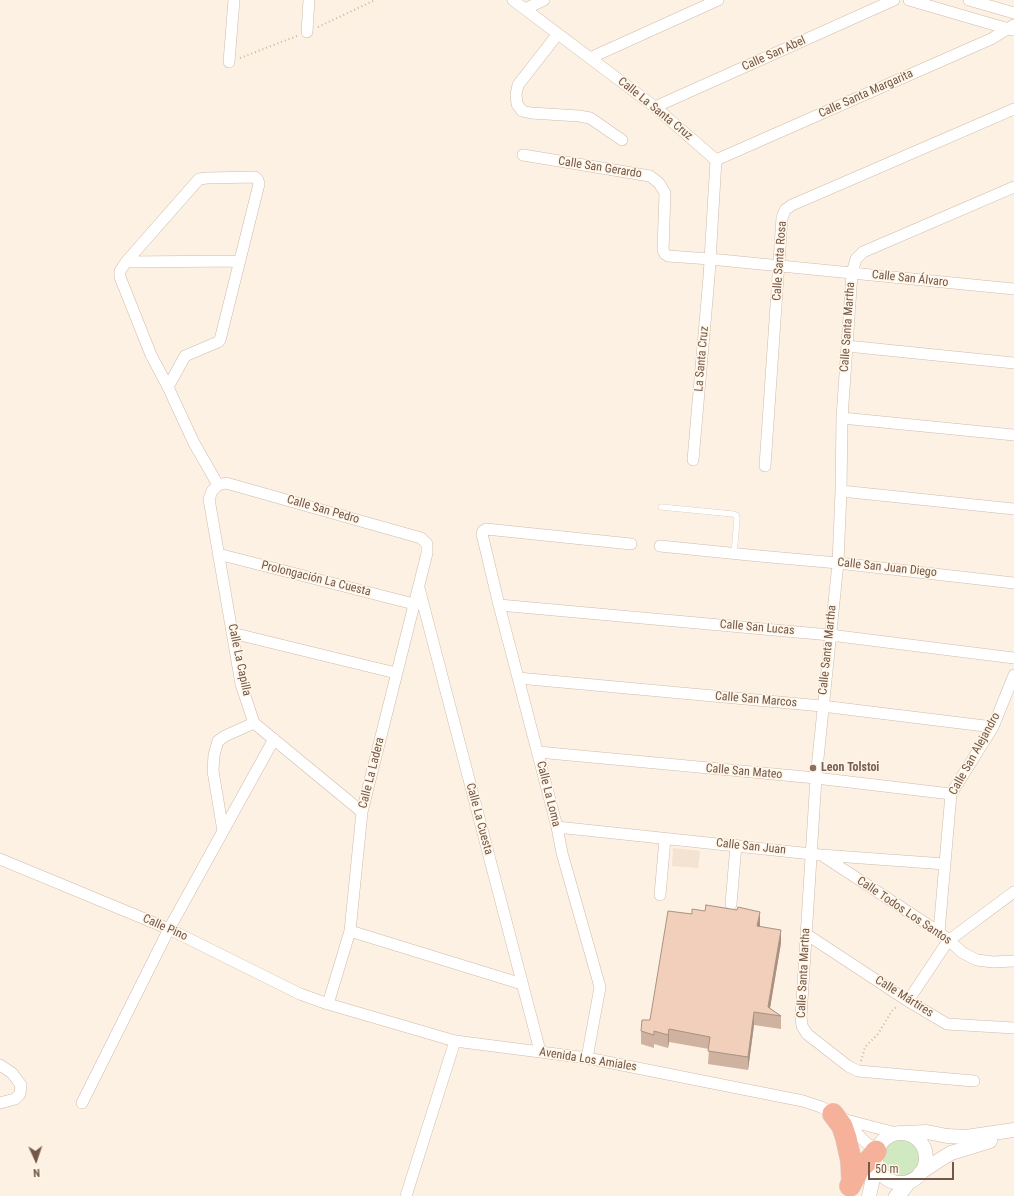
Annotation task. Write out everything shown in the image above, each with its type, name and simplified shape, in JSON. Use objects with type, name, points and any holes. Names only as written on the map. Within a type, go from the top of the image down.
[{"type":"highway","points":[[839,1117],[846,1138],[851,1161],[849,1189]]},
{"type":"highway","points":[[849,1189],[859,1169],[876,1155]]},
{"type":"street","points":[[229,62],[234,0]]},
{"type":"street","points":[[307,32],[309,0]]},
{"type":"street","name":"Calle La Santa Cruz","points":[[513,0],[655,107],[716,160]]},
{"type":"street","points":[[525,9],[544,0]]},
{"type":"street","points":[[590,58],[718,0]]},
{"type":"street","name":"Calle San Abel","points":[[655,107],[894,0]]},
{"type":"street","points":[[909,0],[1012,28]]},
{"type":"street","points":[[969,0],[1014,13]]},
{"type":"street","name":"Calle Santa Margarita","points":[[716,160],[991,39],[1012,28]]},
{"type":"street","points":[[557,34],[518,85],[516,95],[517,104],[522,111],[530,113],[590,118],[622,140]]},
{"type":"street","name":"Calle Santa Rosa","points":[[765,466],[780,266],[782,218],[785,210],[1014,109]]},
{"type":"street","name":"Calle San Gerardo","points":[[523,155],[650,176],[659,183],[665,193],[663,245]]},
{"type":"street","points":[[710,259],[716,160]]},
{"type":"street","points":[[168,387],[188,353],[220,340],[258,184],[258,180],[255,177],[207,178],[199,180],[126,262],[120,271],[120,277],[151,355],[168,387],[194,443],[218,486]]},
{"type":"street","name":"Calle Santa Martha","points":[[974,1081],[858,1071],[848,1066],[807,1034],[802,1026],[801,1017],[806,934],[816,854],[816,778],[822,706],[838,562],[842,418],[852,273],[856,259],[863,252],[1014,187]]},
{"type":"street","name":"Calle San Álvaro","points":[[663,245],[663,250],[668,256],[1014,290]]},
{"type":"street","name":"La Santa Cruz","points":[[692,460],[710,259]]},
{"type":"street","points":[[126,262],[240,261]]},
{"type":"street","points":[[847,346],[1014,363]]},
{"type":"street","points":[[842,418],[1014,435]]},
{"type":"street","name":"Calle San Pedro","points":[[218,486],[226,482],[421,538],[427,544]]},
{"type":"street","name":"Calle La Capilla","points":[[218,486],[212,491],[209,499],[241,684],[254,723]]},
{"type":"street","points":[[841,491],[1014,509]]},
{"type":"street","name":"Calle La Loma","points":[[588,1058],[600,988],[562,853],[557,827],[499,606],[482,534],[486,529],[631,544]]},
{"type":"street","name":"Calle La Ladera","points":[[328,1004],[350,931],[362,812],[427,553],[427,544]]},
{"type":"street","name":"Calle San Juan Diego","points":[[660,546],[734,554],[838,562],[1014,583]]},
{"type":"street","name":"Prolongación La Cuesta","points":[[218,554],[414,604]]},
{"type":"street","name":"Calle La Cuesta","points":[[418,586],[540,1051]]},
{"type":"street","name":"Calle San Lucas","points":[[499,606],[830,635],[1014,658]]},
{"type":"street","points":[[232,633],[396,673]]},
{"type":"street","name":"Calle San Alejandro","points":[[939,932],[951,794],[993,727],[1014,675]]},
{"type":"street","name":"Calle San Marcos","points":[[518,678],[822,706],[993,727]]},
{"type":"street","points":[[223,831],[213,771],[214,755],[218,741],[225,736],[254,723],[362,812]]},
{"type":"street","points":[[82,1103],[169,929],[274,739]]},
{"type":"street","name":"Calle San Mateo","points":[[538,752],[816,778],[951,794]]},
{"type":"street","name":"Calle San Juan","points":[[557,827],[816,854],[945,864]]},
{"type":"street","points":[[660,895],[665,839]]},
{"type":"street","points":[[731,904],[736,845]]},
{"type":"street","name":"Calle Todos Los Santos","points":[[816,854],[939,932],[963,953],[977,960],[993,962],[1014,961]]},
{"type":"street","name":"Calle Pino","points":[[0,859],[169,929],[300,994],[328,1004]]},
{"type":"street","points":[[908,1001],[948,941],[1014,892]]},
{"type":"street","points":[[350,931],[522,984]]},
{"type":"street","name":"Calle Mártires","points":[[806,934],[908,1001],[947,1024],[1014,1028]]},
{"type":"street","name":"Avenida Los Amiales","points":[[328,1004],[455,1041],[588,1058],[803,1101],[821,1107],[839,1117],[900,1133]]},
{"type":"street","points":[[406,1196],[455,1041]]},
{"type":"street","points":[[0,1065],[12,1073],[21,1086],[20,1094],[15,1099],[0,1103]]},
{"type":"street","name":"Avenida Los Amiales","points":[[839,1117],[868,1144],[876,1155]]},
{"type":"street","points":[[869,1196],[876,1155],[881,1141],[888,1136],[900,1133],[927,1132],[947,1136],[966,1137],[1014,1130]]},
{"type":"street","points":[[876,1155],[880,1172],[885,1178],[900,1183],[908,1182],[915,1178],[924,1167],[926,1159],[925,1152],[918,1139],[911,1135],[900,1133]]},
{"type":"street","points":[[920,1173],[952,1153],[985,1143],[1014,1137]]},
{"type":"street","points":[[896,1196],[903,1190],[908,1182]]},
{"type":"lane","points":[[661,507],[736,515],[737,519],[734,554]]},
{"type":"path","points":[[858,1071],[865,1047],[878,1034],[893,1009],[908,1001]]},
{"type":"shaded area","points":[[673,848],[700,851],[698,868],[672,866]]},
{"type":"green space","points":[[898,1139],[906,1139],[913,1142],[918,1147],[921,1158],[918,1169],[913,1174],[906,1177],[898,1177],[891,1174],[886,1169],[883,1162],[883,1154],[886,1147],[891,1142]]},
{"type":"building","points":[[706,905],[737,910],[738,907],[760,912],[757,926],[781,930],[768,1007],[781,1016],[754,1012],[748,1057],[708,1051],[710,1037],[669,1029],[668,1035],[654,1031],[654,1035],[641,1031],[642,1020],[650,1020],[668,911],[692,914],[692,909],[705,911]]},
{"type":"place","name":"Leon Tolstoi","points":[[813,768]]}]
